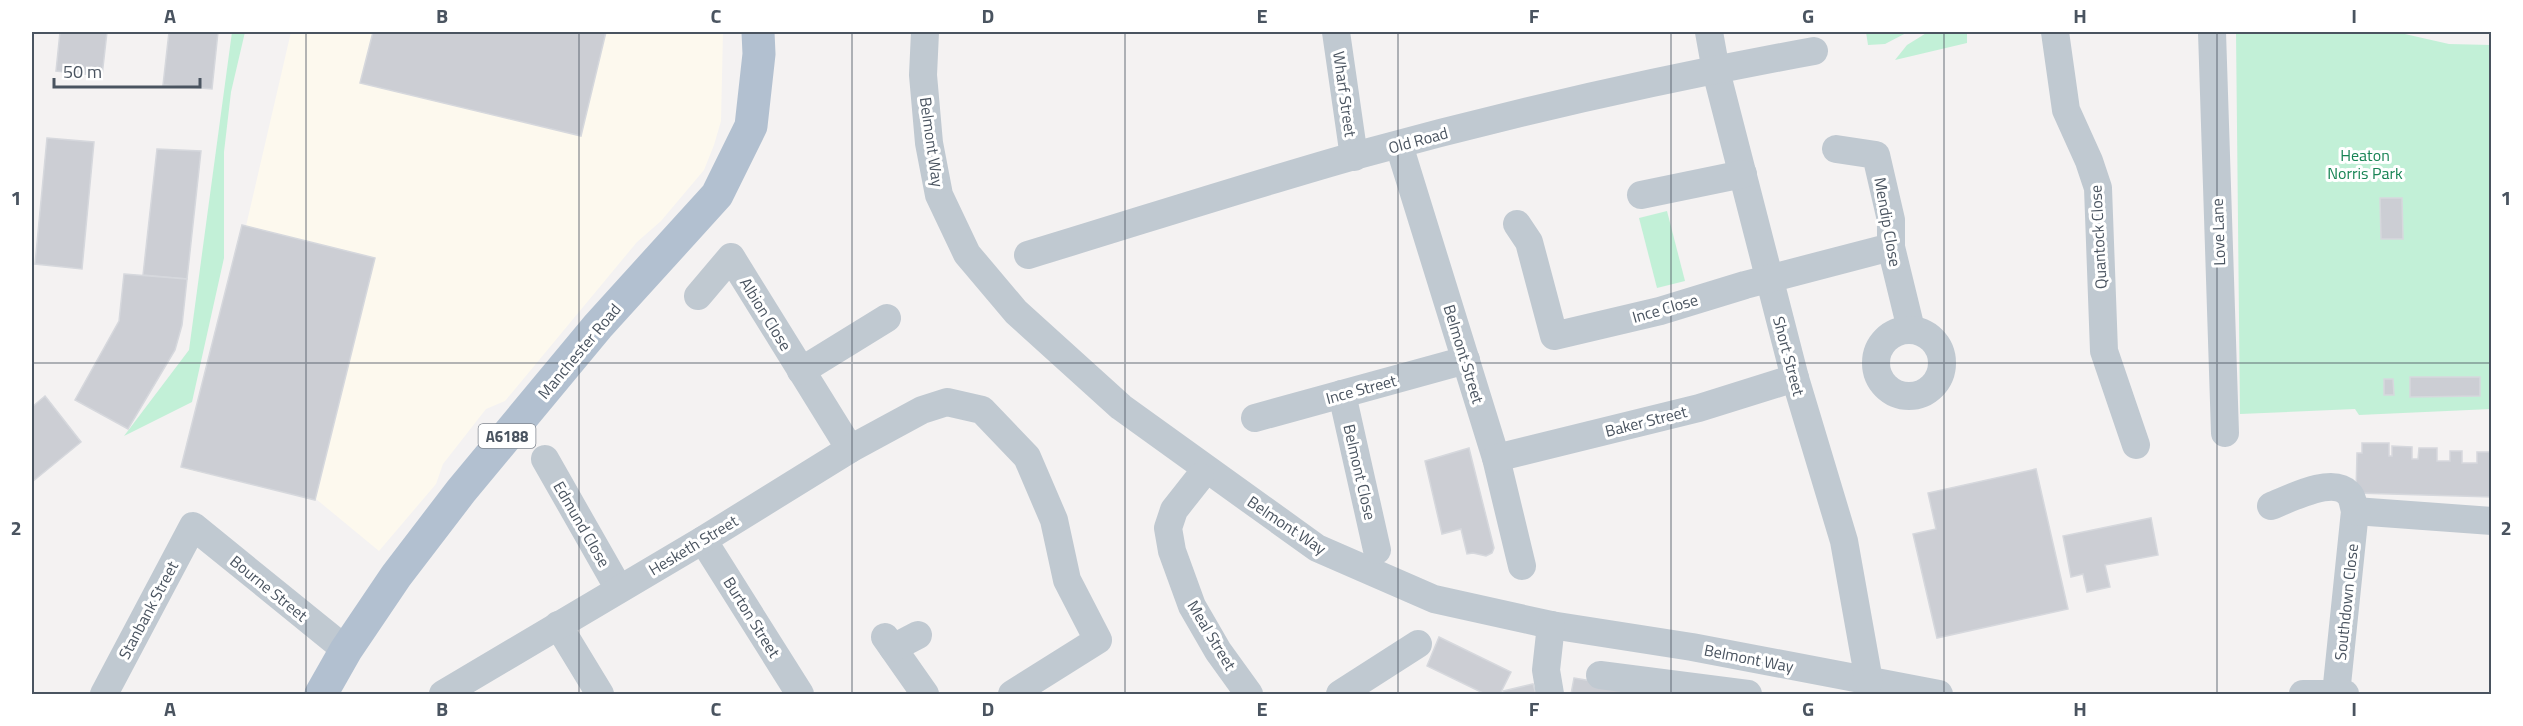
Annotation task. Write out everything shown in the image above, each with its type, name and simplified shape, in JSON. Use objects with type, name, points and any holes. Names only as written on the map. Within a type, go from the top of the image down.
[{"type":"main road","name":"Manchester Road","points":[[321,694],[346,650],[396,576],[461,490],[598,326],[717,195],[751,126],[764,39]]},
{"type":"street","name":"Wharf Street","points":[[1336,32],[1353,157]]},
{"type":"street","name":"Short Street","points":[[1709,32],[1716,71],[1794,378],[1844,541],[1869,681]]},
{"type":"street","name":"Quantock Close","points":[[2055,32],[2066,110],[2089,161],[2098,188],[2104,351],[2136,445]]},
{"type":"street","name":"Love Lane","points":[[2212,32],[2225,433]]},
{"type":"street","name":"Belmont Way","points":[[923,34],[923,75],[929,143],[939,195],[968,254],[1016,312],[1121,407],[1317,549],[1434,599],[1551,625],[1692,647],[1939,694]]},
{"type":"street","name":"Old Road","points":[[1028,255],[1399,145],[1604,93],[1814,51]]},
{"type":"street","name":"Belmont Street","points":[[1399,145],[1496,458],[1522,566]]},
{"type":"street","name":"Mendip Close","points":[[1836,149],[1876,155],[1891,220],[1891,247],[1911,329]]},
{"type":"street","points":[[1641,195],[1743,174]]},
{"type":"street","name":"Ince Close","points":[[1517,224],[1529,243],[1554,336],[1660,311],[1891,247]]},
{"type":"street","name":"Albion Close","points":[[698,296],[737,251],[801,371],[850,450]]},
{"type":"street","points":[[801,371],[887,318]]},
{"type":"street","name":"Ince Street","points":[[1255,418],[1466,360]]},
{"type":"street","name":"Baker Street","points":[[1496,458],[1699,408],[1794,378]]},
{"type":"street","name":"Belmont Close","points":[[1342,394],[1377,550]]},
{"type":"street","name":"Hesketh Street","points":[[443,694],[704,540],[850,450],[922,410],[947,402],[982,410],[1027,457],[1054,520],[1068,580],[1105,636],[1012,694]]},
{"type":"street","name":"Edmund Close","points":[[544,459],[619,589]]},
{"type":"street","name":"Meal Street","points":[[1200,477],[1174,510],[1168,528],[1172,551],[1192,606],[1218,651],[1250,694]]},
{"type":"street","points":[[2271,506],[2325,486],[2339,486],[2349,493],[2355,511],[2492,521]]},
{"type":"street","name":"Southdown Close","points":[[2336,694],[2355,511]]},
{"type":"street","name":"Bourne Street","points":[[193,526],[346,650]]},
{"type":"street","name":"Stanbank Street","points":[[104,694],[193,526]]},
{"type":"street","name":"Burton Street","points":[[704,540],[800,694]]},
{"type":"street","points":[[558,625],[600,694]]},
{"type":"street","points":[[1550,694],[1546,670],[1551,625]]},
{"type":"street","points":[[918,635],[889,643],[925,694]]},
{"type":"street","points":[[1340,694],[1418,644]]},
{"type":"street","points":[[1600,675],[1736,694]]},
{"type":"street","points":[[2303,694],[2344,694]]},
{"type":"shaded area","points":[[291,32],[723,32],[721,121],[704,170],[661,221],[637,242],[505,401],[486,409],[443,464],[436,484],[379,551],[316,499],[185,469],[246,226]]},
{"type":"green space","points":[[232,32],[245,32],[231,92],[224,152],[224,258],[192,402],[124,436],[189,350]]},
{"type":"green space","points":[[1866,32],[1908,32],[1885,44],[1868,45]]},
{"type":"green space","points":[[1928,32],[1967,32],[1967,43],[1895,60],[1907,45]]},
{"type":"green space","name":"Heaton Norris Park","points":[[2236,32],[2396,32],[2449,44],[2491,45],[2491,409],[2359,415],[2355,409],[2240,414]]},
{"type":"green space","points":[[1667,211],[1685,281],[1657,288],[1639,218]]},
{"type":"building","points":[[60,32],[107,32],[102,76],[56,71]]},
{"type":"building","points":[[169,32],[218,32],[212,89],[163,85]]},
{"type":"building","points":[[373,32],[606,32],[581,136],[360,83]]},
{"type":"building","points":[[47,138],[94,142],[82,269],[35,264]]},
{"type":"building","points":[[157,149],[201,151],[187,279],[143,275]]},
{"type":"building","points":[[2380,198],[2402,198],[2403,239],[2381,239]]},
{"type":"building","points":[[242,225],[375,258],[315,500],[181,467]]},
{"type":"building","points":[[124,274],[187,279],[182,325],[175,350],[128,429],[75,400],[119,321]]},
{"type":"building","points":[[2410,377],[2480,377],[2480,396],[2410,397]]},
{"type":"building","points":[[2384,379],[2393,379],[2394,395],[2384,395]]},
{"type":"building","points":[[45,396],[81,442],[32,482],[32,407]]},
{"type":"building","points":[[2362,443],[2389,443],[2389,456],[2392,456],[2392,446],[2412,447],[2412,459],[2418,459],[2419,448],[2437,448],[2437,461],[2450,461],[2450,451],[2462,451],[2462,463],[2477,463],[2477,452],[2491,452],[2492,497],[2356,493],[2357,453],[2362,453]]},
{"type":"building","points":[[1469,448],[1494,548],[1492,553],[1486,556],[1467,554],[1461,529],[1442,534],[1425,461]]},
{"type":"building","points":[[2036,469],[2068,609],[1937,638],[1913,534],[1936,529],[1928,493]]},
{"type":"building","points":[[2151,518],[2158,555],[2105,565],[2110,587],[2087,592],[2083,574],[2071,577],[2063,536]]},
{"type":"building","points":[[1439,637],[1511,672],[1500,694],[1485,694],[1427,666]]},
{"type":"building","points":[[1574,678],[1669,694],[1571,694]]},
{"type":"building","points":[[1533,684],[1536,694],[1504,694],[1503,691]]}]
